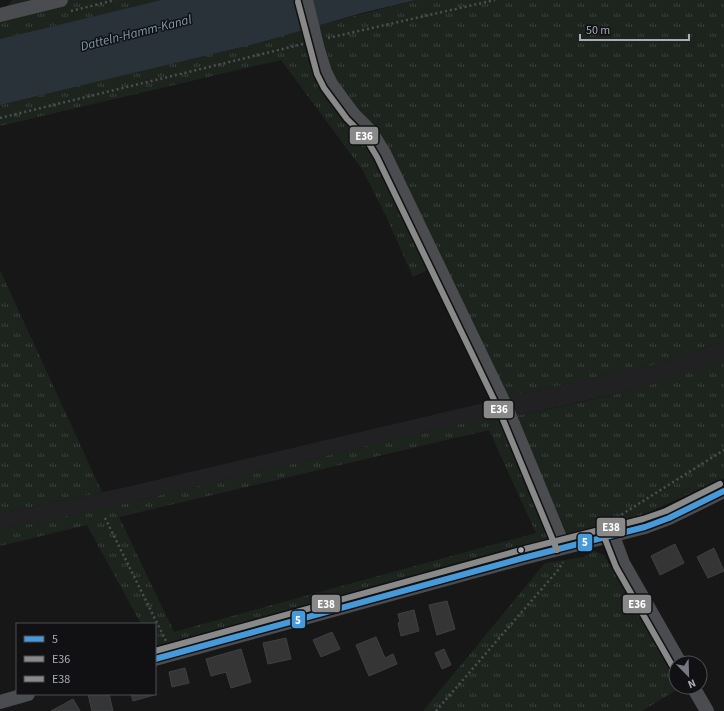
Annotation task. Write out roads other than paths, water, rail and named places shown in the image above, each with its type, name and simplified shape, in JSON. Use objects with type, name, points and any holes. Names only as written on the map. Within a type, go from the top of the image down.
[{"type":"street","points":[[0,15],[61,0]]},
{"type":"street","points":[[306,0],[325,72],[331,84],[349,109],[371,132],[384,153],[506,407],[564,554]]},
{"type":"street","points":[[156,659],[564,554],[669,518],[724,491]]},
{"type":"street","points":[[613,536],[623,563],[675,655]]},
{"type":"street","points":[[0,702],[24,695]]},
{"type":"street","points":[[698,695],[707,711]]},
{"type":"water","name":"Datteln-Hamm-Kanal","points":[[161,0],[416,0],[362,13],[258,43],[0,105],[0,39]]}]
